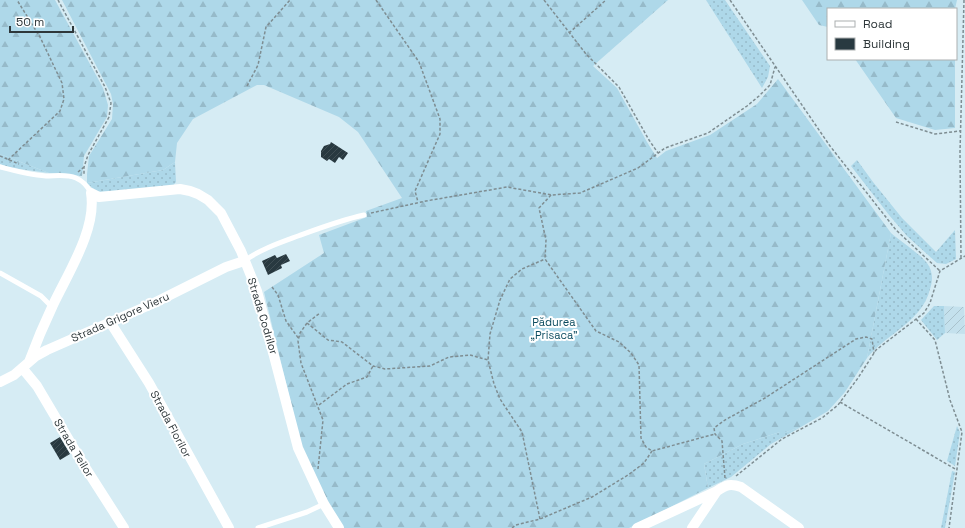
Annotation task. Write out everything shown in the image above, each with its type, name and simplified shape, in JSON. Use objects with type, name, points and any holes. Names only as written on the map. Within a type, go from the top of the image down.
[{"type":"street","name":"Strada Codrilor","points":[[91,193],[99,197],[180,189],[198,194],[208,200],[221,213],[241,251],[257,291],[298,448],[324,504],[339,528]]},
{"type":"street","points":[[26,365],[85,238],[93,204],[91,193]]},
{"type":"street","name":"Strada Grigore Vieru","points":[[0,382],[14,375],[47,350],[154,303],[226,268],[244,261]]},
{"type":"street","name":"Strada Florilor","points":[[110,322],[149,383],[229,528]]},
{"type":"street","name":"Strada Teilor","points":[[26,365],[36,386],[124,528]]},
{"type":"street","points":[[637,528],[717,491],[726,485],[734,484],[741,487],[799,528]]},
{"type":"street","points":[[692,528],[717,491]]},
{"type":"lane","points":[[0,167],[22,173],[77,178],[91,193]]},
{"type":"lane","points":[[244,261],[269,247],[319,228],[364,214]]},
{"type":"lane","points":[[0,273],[41,296],[52,307]]},
{"type":"lane","points":[[258,528],[307,512],[324,504]]},
{"type":"path","points":[[8,160],[60,110],[64,99],[62,83],[40,37],[18,0]]},
{"type":"path","points":[[58,0],[105,87],[111,103],[109,117],[88,154],[84,167],[84,184]]},
{"type":"path","points":[[247,86],[258,65],[266,27],[290,0]]},
{"type":"path","points":[[376,0],[419,62],[440,119],[440,134],[415,191],[418,202]]},
{"type":"path","points":[[544,0],[586,54],[619,87],[658,153]]},
{"type":"path","points":[[569,33],[606,0]]},
{"type":"path","points":[[730,0],[830,146],[896,230],[940,271]]},
{"type":"path","points":[[961,259],[960,131],[964,0]]},
{"type":"path","points":[[364,214],[418,202],[507,187],[552,195],[580,193],[638,168],[665,148],[708,132],[747,106],[770,85],[775,67]]},
{"type":"path","points":[[896,122],[935,134],[960,131]]},
{"type":"path","points":[[552,195],[544,201],[539,208],[546,240],[545,260],[596,331],[619,342],[632,353],[639,364],[641,438],[646,447],[652,451]]},
{"type":"path","points":[[874,353],[872,339],[866,337],[856,339],[765,398],[725,420],[714,428],[715,434],[722,441],[726,485],[782,439],[822,418],[840,402],[874,353],[885,342],[924,313],[930,303],[940,271],[965,256]]},
{"type":"path","points":[[540,519],[522,432],[500,399],[494,384],[488,360],[490,334],[500,300],[510,279],[522,269],[545,260]]},
{"type":"path","points":[[272,287],[278,295],[286,321],[299,339]]},
{"type":"path","points":[[318,472],[324,420],[301,363],[299,339],[306,323],[320,314]]},
{"type":"path","points":[[916,319],[935,340],[950,400],[962,432],[949,528]]},
{"type":"path","points":[[306,323],[328,340],[342,342],[373,366],[385,369],[430,366],[449,357],[470,355],[488,360]]},
{"type":"path","points":[[318,405],[346,384],[367,377],[373,366]]},
{"type":"path","points":[[840,402],[957,470]]},
{"type":"path","points":[[512,528],[516,525],[540,519],[592,497],[628,475],[644,463],[652,451],[715,434]]},
{"type":"shaded area","points":[[944,306],[964,307],[965,334],[945,333]]},
{"type":"green space","points":[[0,0],[55,0],[103,88],[108,105],[107,117],[84,156],[82,176],[49,173],[0,154]]},
{"type":"green space","name":"Pădurea „Prisaca”","points":[[62,0],[668,0],[593,66],[617,88],[657,158],[666,151],[710,135],[757,104],[778,79],[891,233],[867,358],[845,392],[828,411],[801,427],[743,444],[704,464],[708,488],[629,528],[344,528],[327,504],[302,449],[264,292],[324,253],[319,235],[367,217],[366,211],[402,198],[358,132],[339,117],[264,85],[257,85],[193,119],[177,143],[175,162],[163,170],[87,183],[89,156],[112,119],[113,104],[111,94]]},
{"type":"green space","points":[[706,0],[725,0],[770,66],[768,77],[762,88]]},
{"type":"green space","points":[[802,0],[957,0],[955,8],[827,8],[827,27],[819,25]]},
{"type":"green space","points":[[856,60],[955,60],[955,128],[935,130],[896,118]]},
{"type":"green space","points":[[0,154],[49,173],[12,168],[0,164]]},
{"type":"green space","points":[[857,160],[902,218],[936,252],[955,230],[956,259],[946,264],[937,263],[907,236],[851,166]]},
{"type":"green space","points":[[175,162],[176,182],[171,188],[97,192],[87,183],[163,170]]},
{"type":"green space","points":[[891,233],[927,263],[931,272],[932,282],[926,300],[920,310],[912,319],[875,349],[867,358]]},
{"type":"green space","points":[[934,306],[944,306],[945,333],[937,340],[921,320]]},
{"type":"green space","points":[[957,426],[960,432],[955,466],[947,461]]},
{"type":"green space","points":[[801,427],[771,444],[731,477],[708,488],[704,464],[743,444]]},
{"type":"green space","points":[[952,471],[955,472],[945,528],[941,528]]},
{"type":"building","points":[[331,142],[348,153],[343,160],[339,157],[335,163],[329,159],[327,161],[321,157],[321,151],[324,146],[330,144]]},
{"type":"building","points":[[286,254],[290,261],[281,265],[282,268],[268,275],[262,261],[275,255],[277,258]]},
{"type":"building","points":[[60,437],[70,454],[60,460],[50,443]]}]
